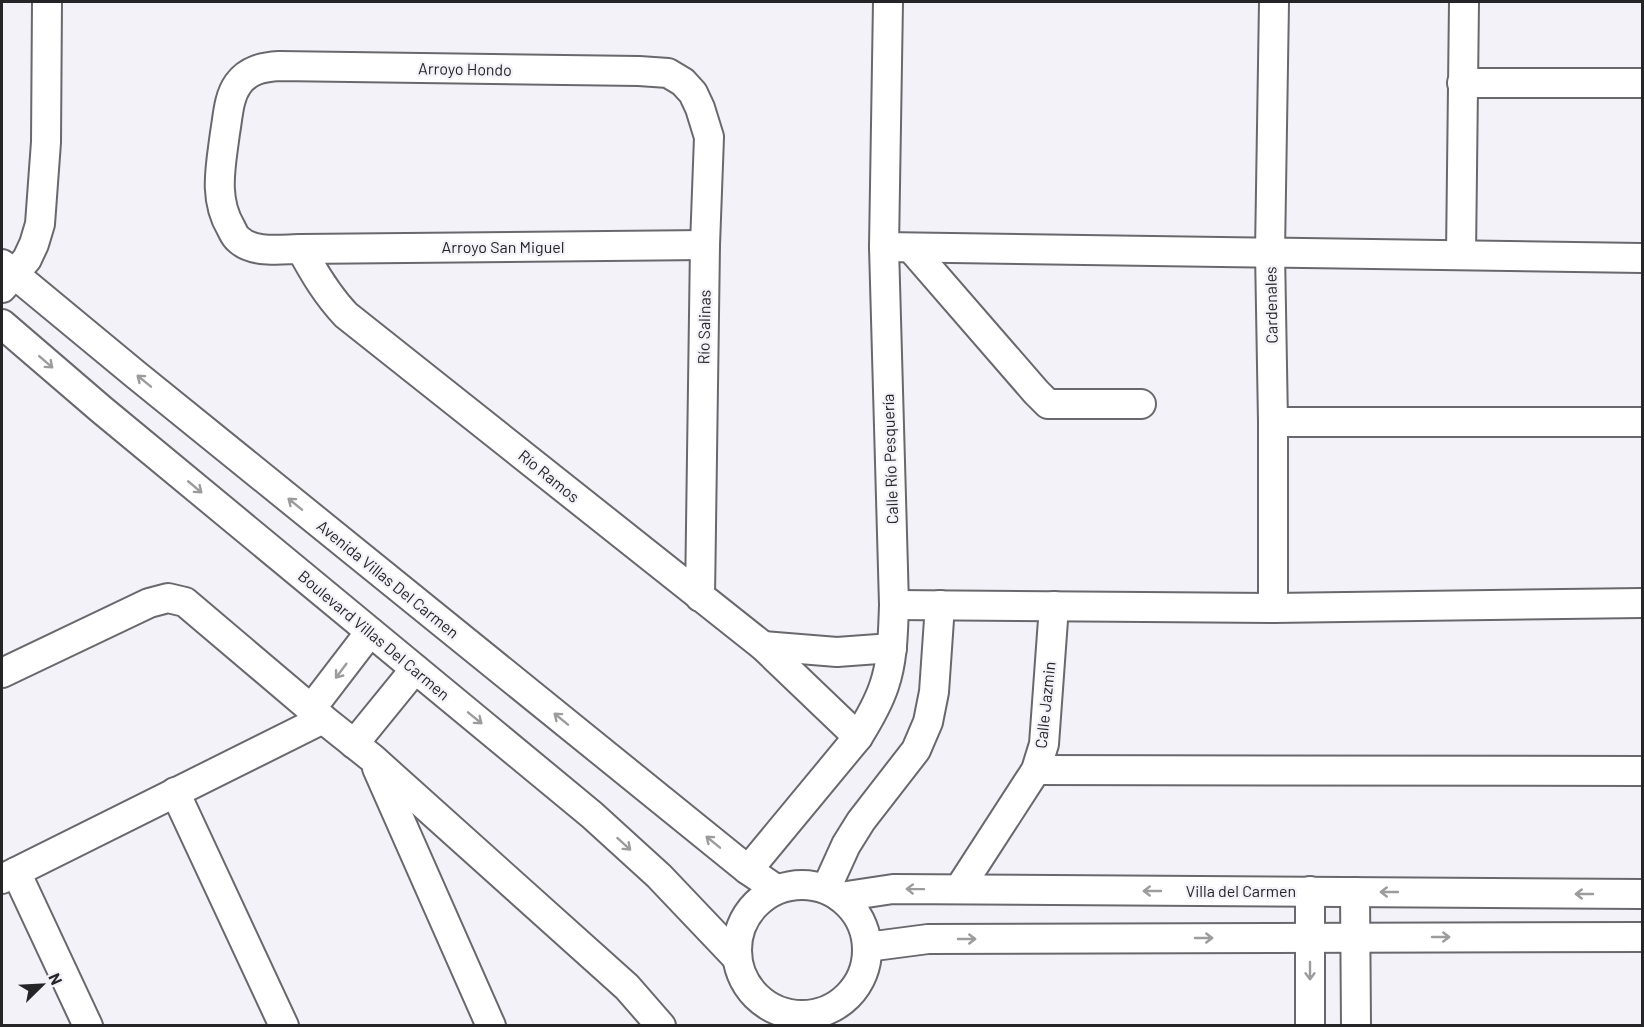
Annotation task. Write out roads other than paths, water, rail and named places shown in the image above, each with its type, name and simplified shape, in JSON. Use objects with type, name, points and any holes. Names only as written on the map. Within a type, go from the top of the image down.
[{"type":"street","points":[[6,275],[27,260],[40,224],[46,142],[47,2]]},
{"type":"street","name":"Calle Río Pesquería","points":[[748,870],[858,737],[885,684],[892,648],[897,247],[888,2]]},
{"type":"street","name":"Cardenales","points":[[1273,608],[1274,422],[1270,252],[1274,2]]},
{"type":"street","points":[[1461,255],[1464,2]]},
{"type":"street","name":"Arroyo Hondo","points":[[301,249],[262,249],[249,246],[237,239],[226,221],[220,202],[219,179],[230,100],[238,84],[251,72],[262,67],[279,66],[668,73]]},
{"type":"street","name":"Río Salinas","points":[[668,73],[683,82],[693,93],[709,137],[705,245],[700,597]]},
{"type":"street","points":[[1462,83],[1642,83]]},
{"type":"street","name":"Arroyo San Miguel","points":[[301,249],[705,245]]},
{"type":"street","points":[[897,247],[1642,258]]},
{"type":"street","points":[[897,247],[1048,404],[1141,404]]},
{"type":"street","name":"Río Ramos","points":[[301,249],[318,280],[346,315],[763,646],[858,737]]},
{"type":"street","name":"Avenida Villas Del Carmen","points":[[6,275],[135,374],[748,870],[776,890]]},
{"type":"street","name":"Boulevard Villas Del Carmen","points":[[2,324],[102,410],[592,815],[659,876],[737,958]]},
{"type":"street","points":[[1274,422],[1642,422]]},
{"type":"street","points":[[2,673],[149,603],[168,598],[185,602],[363,751],[627,987],[661,1026]]},
{"type":"street","points":[[894,605],[1273,608],[1642,603]]},
{"type":"street","points":[[833,893],[846,845],[916,750],[928,722],[934,692],[940,605]]},
{"type":"street","name":"Calle Jazmin","points":[[959,889],[1036,770],[1044,744],[1054,606]]},
{"type":"street","points":[[88,1026],[9,875],[175,792],[317,714],[370,632]]},
{"type":"street","points":[[763,646],[837,652],[892,648]]},
{"type":"street","points":[[363,751],[415,669]]},
{"type":"street","points":[[363,751],[491,1026]]},
{"type":"street","points":[[1036,770],[1642,771]]},
{"type":"street","points":[[175,792],[284,1026]]},
{"type":"street","name":"Villa del Carmen","points":[[792,885],[809,885],[833,893],[852,909],[861,924],[867,947],[860,980],[838,1004],[809,1020],[775,1010],[749,989],[741,974],[737,958],[737,941],[741,924],[761,898],[776,890],[792,885]]},
{"type":"street","name":"Villa del Carmen","points":[[833,893],[893,889],[959,889],[1642,894]]},
{"type":"street","points":[[1310,891],[1310,1026]]},
{"type":"street","points":[[1355,892],[1356,1026]]},
{"type":"street","points":[[867,947],[928,939],[1642,937]]}]
